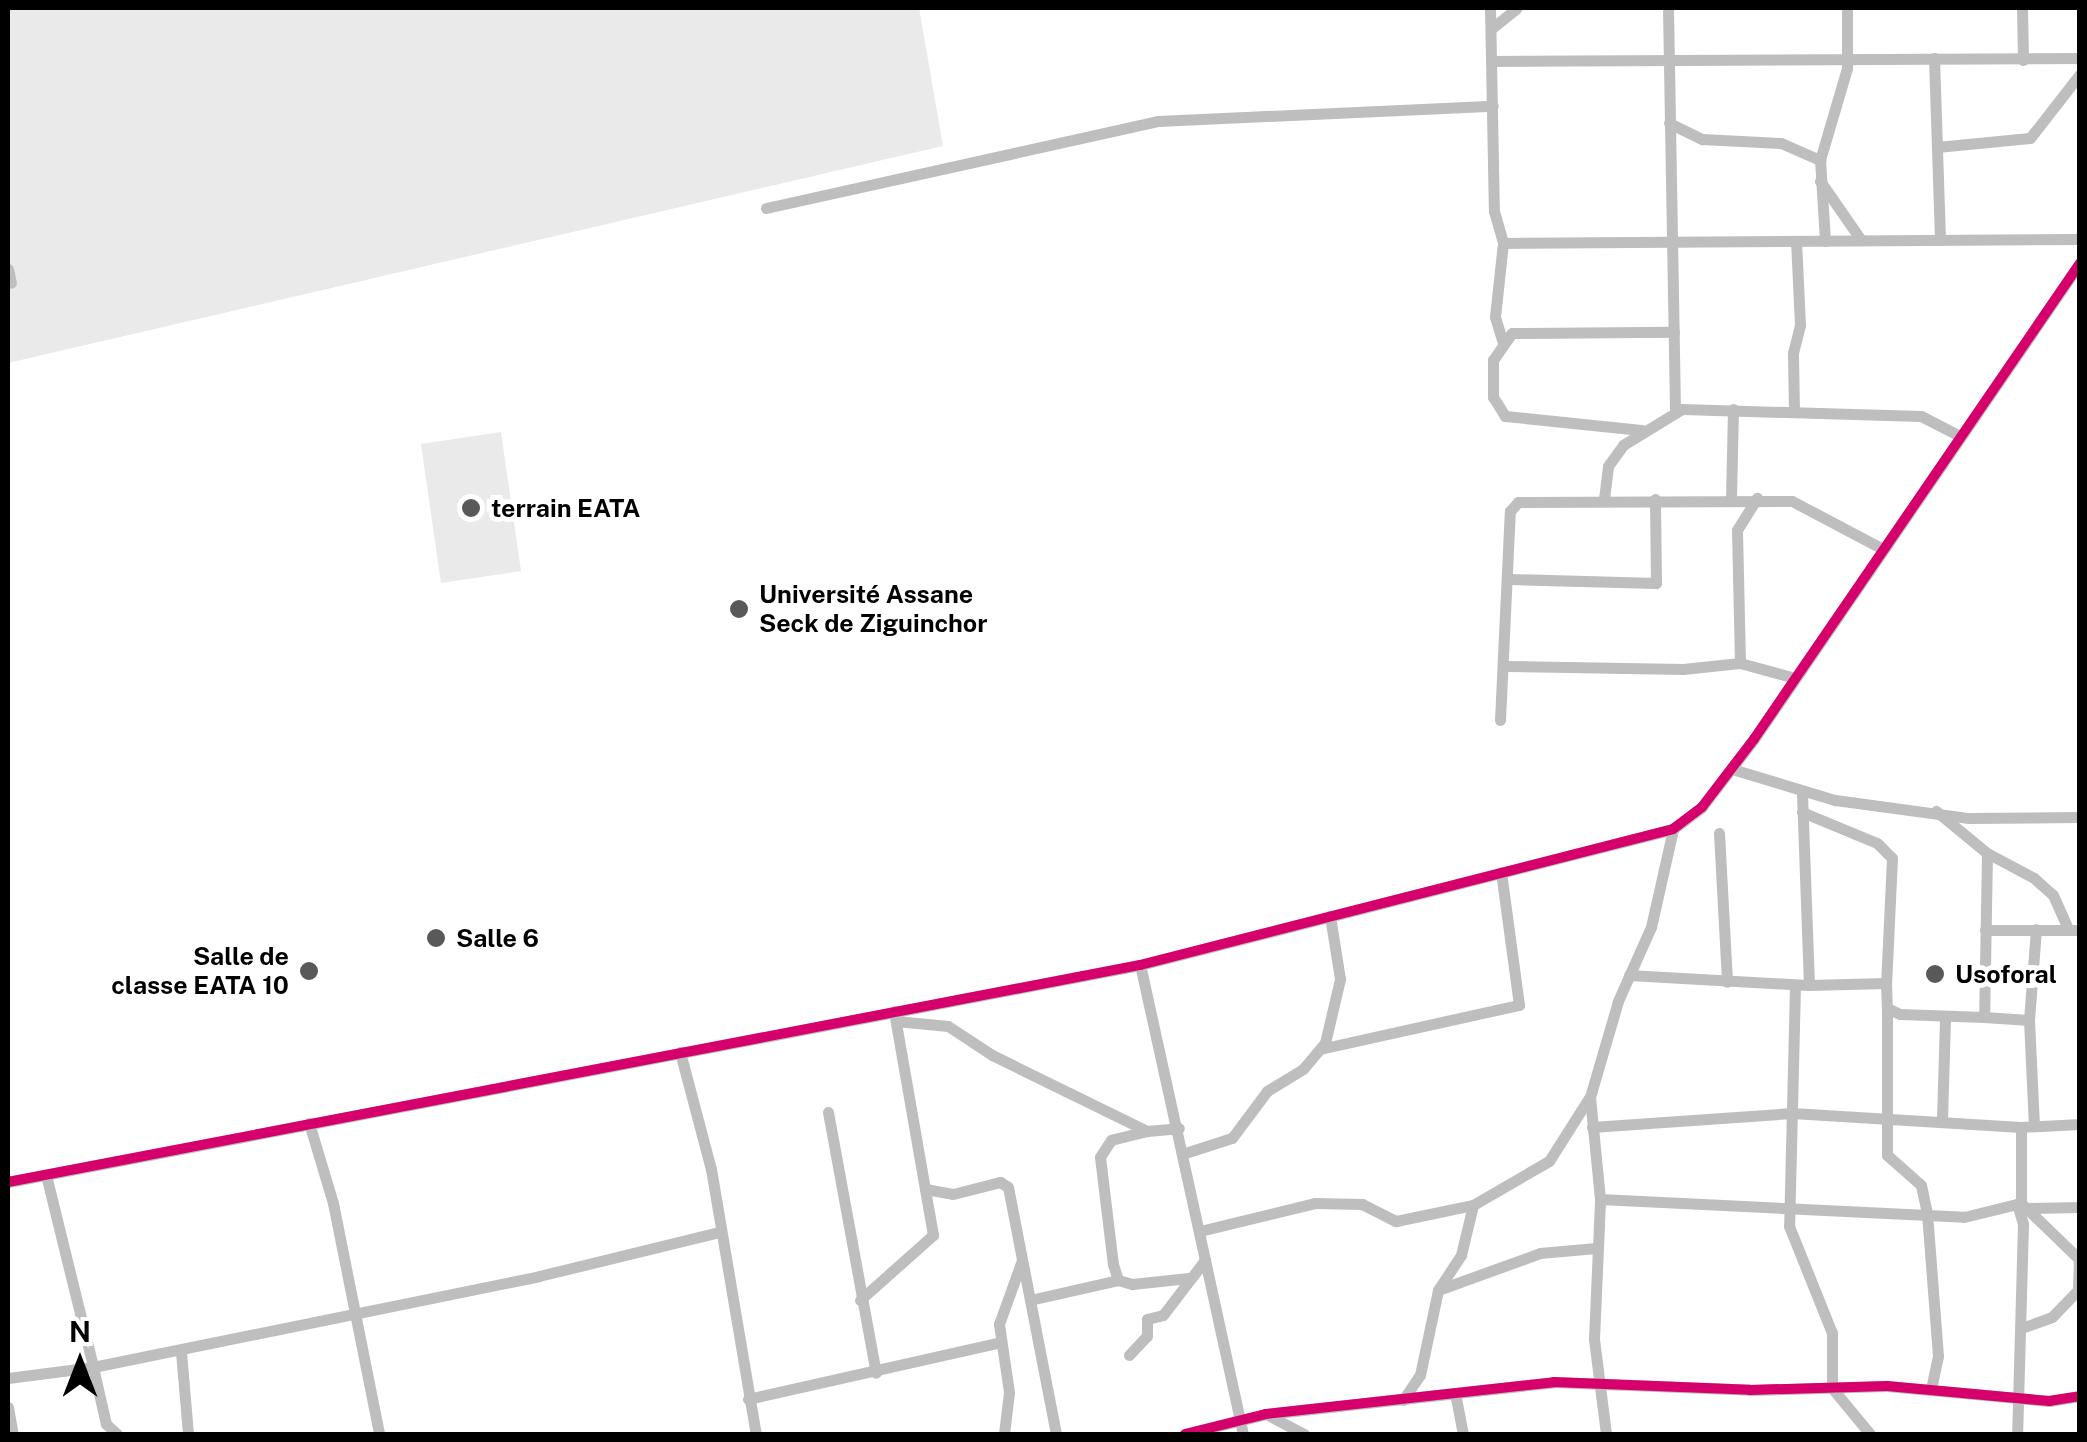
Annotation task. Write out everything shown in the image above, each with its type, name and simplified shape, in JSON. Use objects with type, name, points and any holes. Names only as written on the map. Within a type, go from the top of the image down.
[{"type":"street","points":[[1490,8],[1494,212],[1503,243],[1495,317],[1502,340]]},
{"type":"street","points":[[1491,29],[1517,8]]},
{"type":"street","points":[[1668,8],[1674,411]]},
{"type":"street","points":[[1824,241],[1820,160],[1847,54],[1847,8]]},
{"type":"street","points":[[2022,8],[2022,60]]},
{"type":"street","points":[[1492,61],[1847,54],[2080,58]]},
{"type":"street","points":[[1934,58],[1940,240]]},
{"type":"street","points":[[1937,148],[2030,138],[2080,74]]},
{"type":"street","points":[[766,208],[1158,121],[1493,106]]},
{"type":"street","points":[[1670,123],[1702,139],[1781,143],[1820,160]]},
{"type":"street","points":[[1820,180],[1862,240]]},
{"type":"street","points":[[1503,243],[2080,239]]},
{"type":"street","points":[[1794,412],[1796,241]]},
{"type":"street","points":[[8,1182],[680,1052],[895,1016],[1140,966],[1673,829],[1702,808],[1732,769],[2080,262]]},
{"type":"street","points":[[8,269],[11,283]]},
{"type":"street","points":[[1640,430],[1505,416],[1493,397],[1493,360],[1502,340],[1512,332],[1674,332]]},
{"type":"street","points":[[1731,498],[1732,409]]},
{"type":"street","points":[[1604,499],[1608,466],[1640,430],[1674,411],[1732,409],[1921,416],[1960,436]]},
{"type":"street","points":[[1500,720],[1507,666],[1510,511],[1518,502],[1756,498],[1807,506],[1883,549]]},
{"type":"street","points":[[1740,662],[1737,530],[1756,498]]},
{"type":"street","points":[[1510,579],[1656,583],[1655,499]]},
{"type":"street","points":[[1507,666],[1683,668],[1740,662],[1795,678]]},
{"type":"street","points":[[1732,769],[1802,791],[1933,808],[1984,819],[2080,817]]},
{"type":"street","points":[[1802,791],[1809,984]]},
{"type":"street","points":[[1933,808],[1987,853],[2053,895],[2074,929]]},
{"type":"street","points":[[1802,812],[1877,843],[1892,858],[1884,1114],[1889,1160],[1921,1185],[1928,1213],[1938,1356],[1931,1388]]},
{"type":"street","points":[[1200,1231],[1315,1204],[1362,1204],[1396,1221],[1473,1204],[1549,1161],[1590,1097],[1628,974],[1651,927],[1673,829]]},
{"type":"street","points":[[1719,833],[1727,982]]},
{"type":"street","points":[[1984,1017],[1987,853]]},
{"type":"street","points":[[1185,1153],[1232,1138],[1267,1091],[1320,1050],[1519,1005],[1501,872]]},
{"type":"street","points":[[1320,1050],[1340,979],[1330,916]]},
{"type":"street","points":[[2022,1328],[2052,1318],[2078,1290],[2078,1252],[2021,1203],[2036,929]]},
{"type":"street","points":[[1985,930],[2074,929]]},
{"type":"street","points":[[1140,966],[1180,1128],[1243,1434]]},
{"type":"street","points":[[1628,974],[1795,986],[1886,983]]},
{"type":"street","points":[[1795,986],[1788,1209],[1793,1242],[1832,1333],[1832,1388],[1870,1434]]},
{"type":"street","points":[[1887,1008],[1914,1018],[2029,1020]]},
{"type":"street","points":[[895,1016],[948,1026],[992,1055],[1147,1131]]},
{"type":"street","points":[[860,1300],[932,1241],[895,1016]]},
{"type":"street","points":[[1942,1120],[1945,1016]]},
{"type":"street","points":[[680,1052],[712,1169],[719,1232],[756,1434]]},
{"type":"street","points":[[1590,1097],[1600,1199],[1596,1248],[1600,1387],[1606,1434]]},
{"type":"street","points":[[828,1112],[876,1373]]},
{"type":"street","points":[[1592,1127],[1792,1113],[1884,1114],[2028,1126],[2080,1124]]},
{"type":"street","points":[[309,1123],[379,1434]]},
{"type":"street","points":[[1118,1280],[1100,1157],[1111,1140],[1180,1128]]},
{"type":"street","points":[[46,1175],[106,1424],[117,1434]]},
{"type":"street","points":[[925,1188],[954,1194],[1000,1182],[1008,1187],[1056,1434]]},
{"type":"street","points":[[1600,1199],[1964,1217],[2016,1204],[2023,1224],[2022,1399],[2017,1434]]},
{"type":"street","points":[[1404,1400],[1425,1362],[1438,1290],[1461,1255],[1473,1204]]},
{"type":"street","points":[[2028,1208],[2080,1207]]},
{"type":"street","points":[[8,1378],[180,1352],[219,1337],[539,1276],[719,1232]]},
{"type":"street","points":[[1438,1290],[1540,1253],[1596,1248]]},
{"type":"street","points":[[1004,1434],[1009,1411],[1000,1342],[1002,1302],[1022,1260]]},
{"type":"street","points":[[1129,1355],[1147,1336],[1148,1319],[1164,1314],[1205,1260]]},
{"type":"street","points":[[1030,1300],[1118,1280],[1141,1284],[1189,1278]]},
{"type":"street","points":[[748,1398],[876,1373],[1000,1342]]},
{"type":"street","points":[[180,1352],[188,1434]]},
{"type":"street","points":[[1185,1434],[1266,1414],[1554,1382],[1600,1387],[1931,1388],[2022,1399],[2080,1396]]},
{"type":"street","points":[[1455,1392],[1463,1434]]},
{"type":"street","points":[[8,1407],[13,1434]]},
{"type":"street","points":[[1266,1414],[1304,1434]]},
{"type":"shaded area","points":[[8,8],[919,8],[943,146],[8,363]]},
{"type":"shaded area","name":"terrain EATA","points":[[501,432],[521,571],[441,583],[421,444]]},
{"type":"cycle path","points":[[8,1182],[1140,965],[1673,829],[1702,807],[1754,739],[2080,263]]},
{"type":"cycle path","points":[[1185,1434],[1266,1414],[1554,1382],[1750,1390],[1887,1386],[2049,1401],[2080,1396]]},
{"type":"place","name":"terrain EATA","points":[[471,508]]},
{"type":"place","name":"Université Assane Seck de Ziguinchor","points":[[739,609]]},
{"type":"place","name":"Salle 6","points":[[436,938]]},
{"type":"place","name":"Salle de classe EATA 10","points":[[309,971]]},
{"type":"place","name":"Usoforal","points":[[1935,974]]}]
